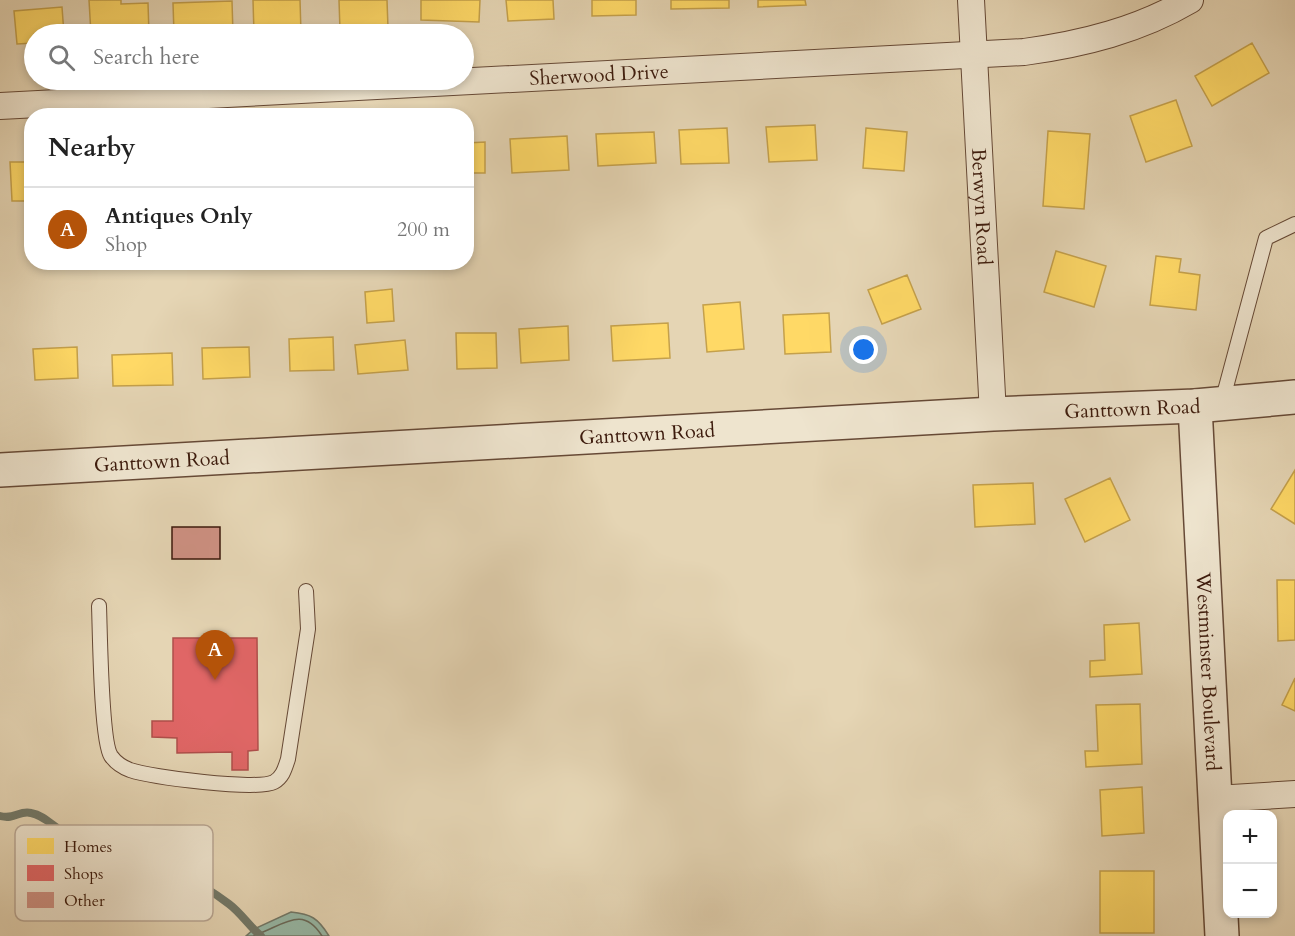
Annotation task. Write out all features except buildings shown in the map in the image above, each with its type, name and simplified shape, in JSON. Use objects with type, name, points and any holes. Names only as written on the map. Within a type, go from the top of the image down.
[{"type":"street","name":"Berwyn Road","points":[[971,0],[993,414]]},
{"type":"street","name":"Sherwood Drive","points":[[474,81],[1024,52],[1072,45],[1111,35],[1146,22],[1190,0]]},
{"type":"street","name":"Sherwood Drive","points":[[0,106],[305,90]]},
{"type":"street","name":"Ganttown Road","points":[[0,470],[993,414],[1208,405],[1295,397]]},
{"type":"street","name":"Westminster Boulevard","points":[[1208,405],[1216,799],[1222,936]]},
{"type":"street","points":[[1216,799],[1295,794]]},
{"type":"lane","points":[[1208,405],[1266,238],[1294,222]]},
{"type":"lane","points":[[99,606],[105,732],[110,755],[120,765],[131,770],[176,778],[257,786],[274,782],[281,777],[288,759],[308,629],[306,591]]},
{"type":"water","points":[[291,912],[313,918],[329,936],[246,936],[254,929]]},
{"type":"waterway","points":[[0,816],[9,817],[27,812],[53,825]]},
{"type":"waterway","points":[[213,893],[233,908],[261,936]]},
{"type":"place","name":"Antiques Only","points":[[215,680]]}]
